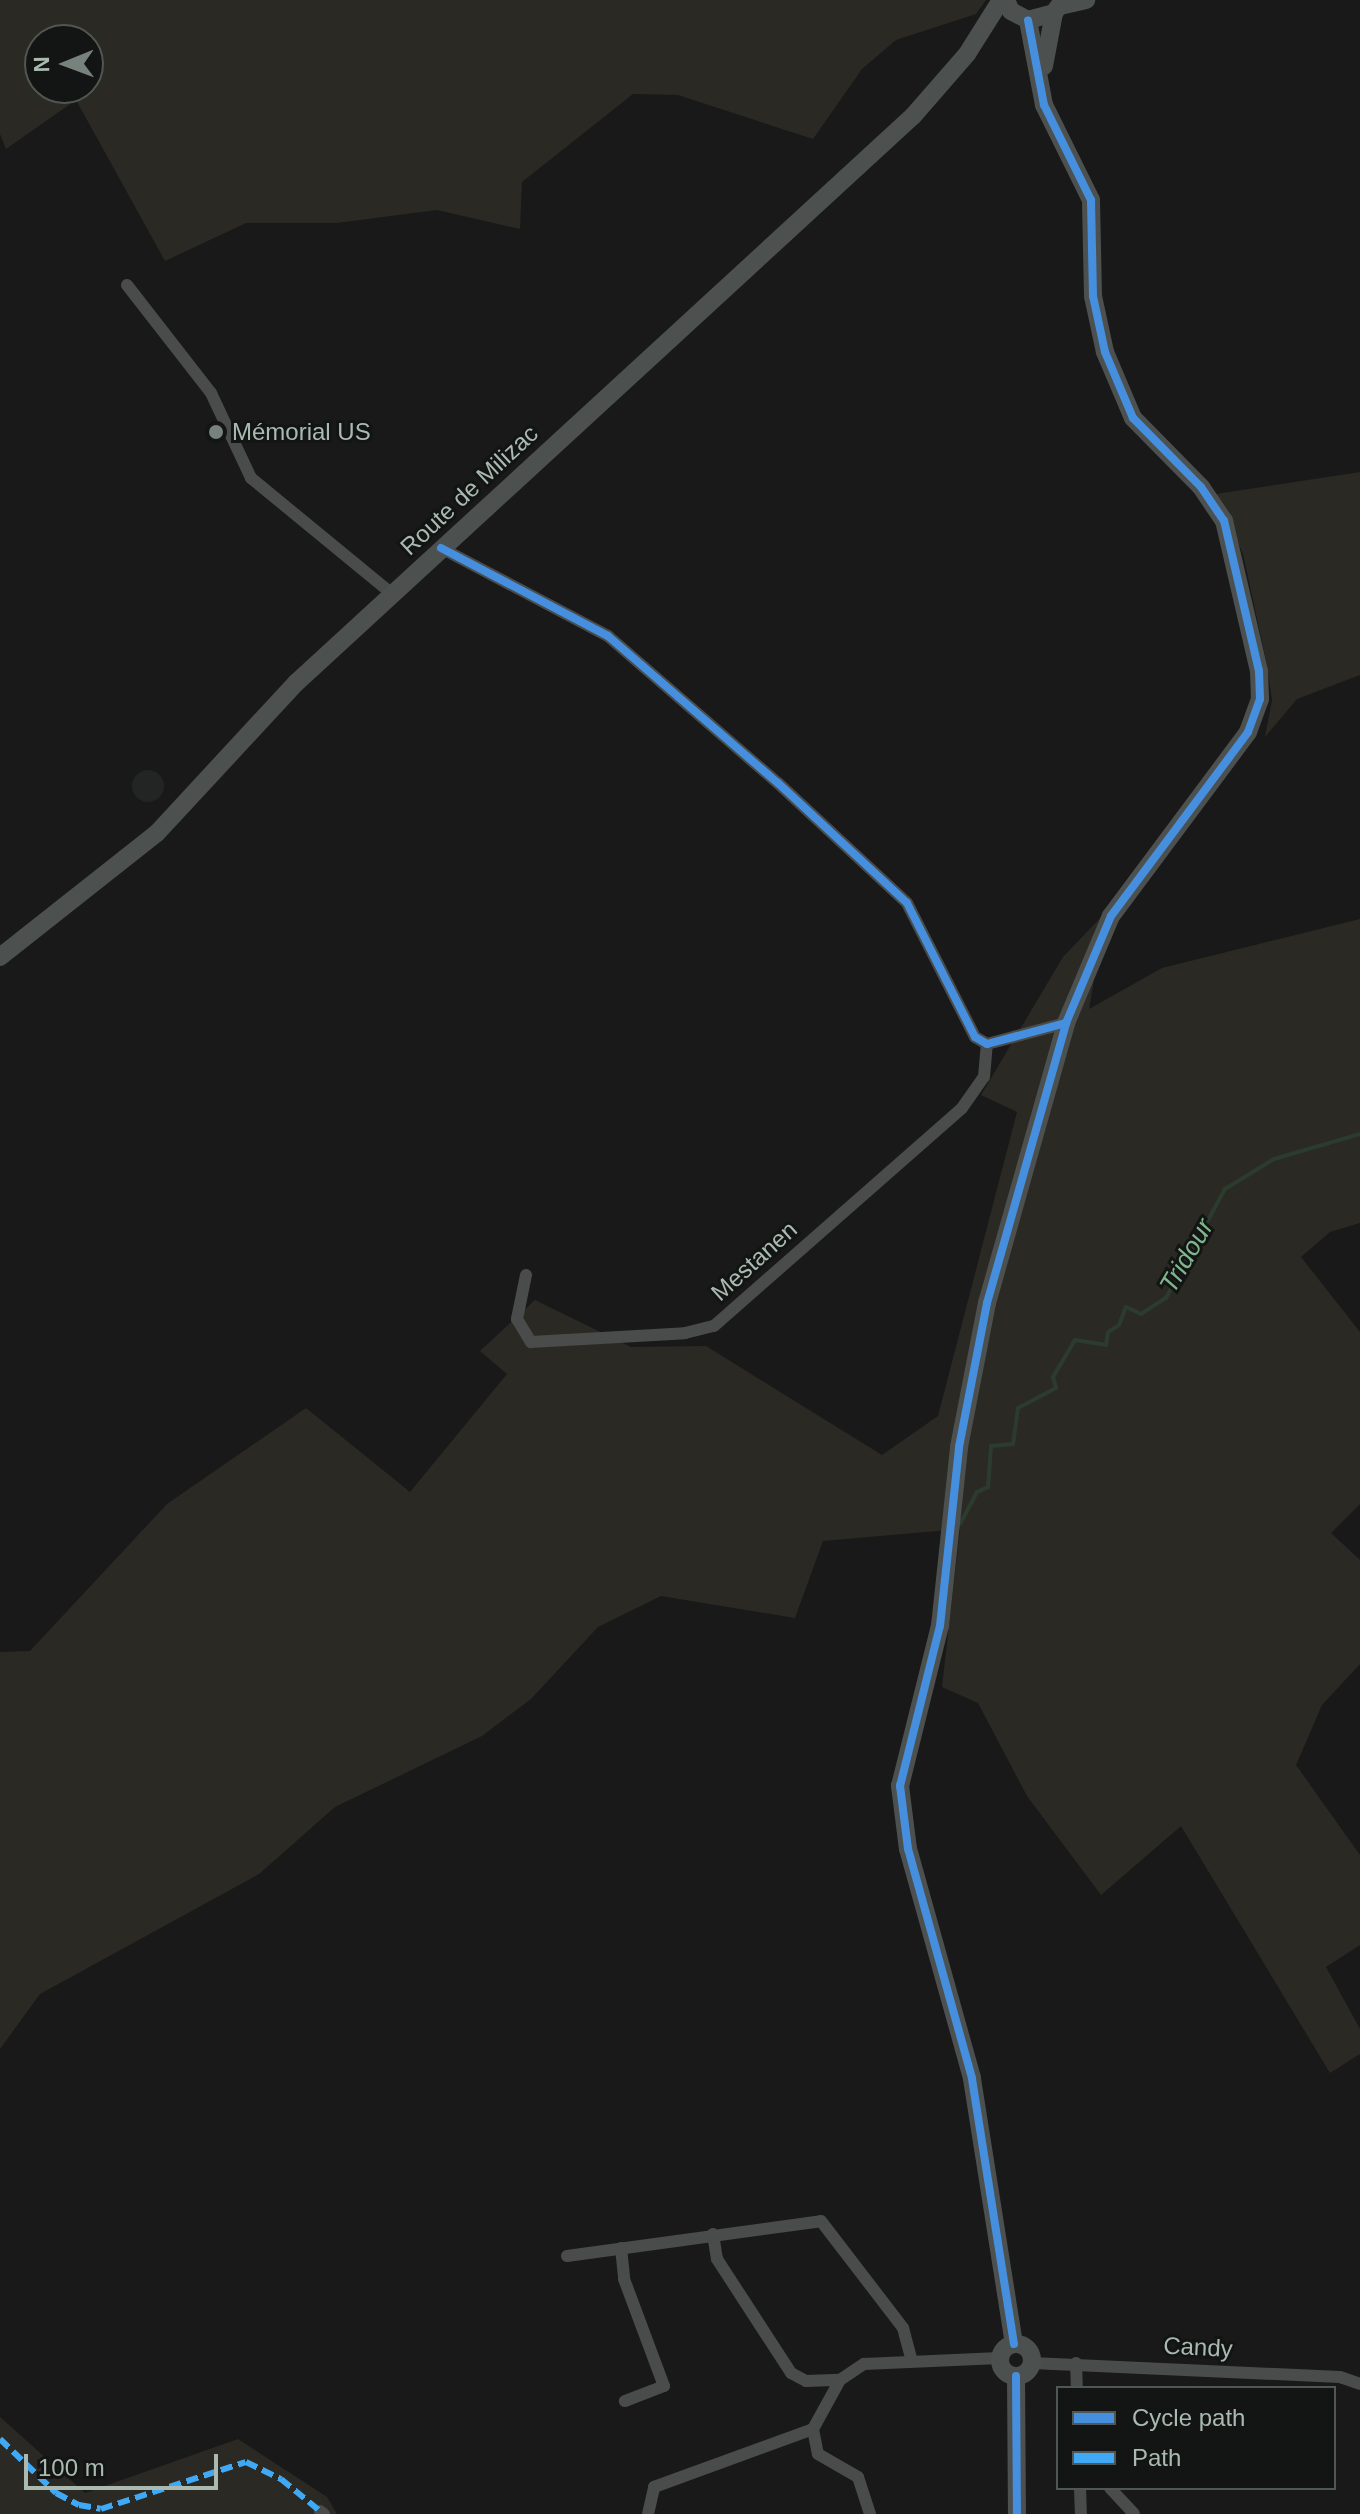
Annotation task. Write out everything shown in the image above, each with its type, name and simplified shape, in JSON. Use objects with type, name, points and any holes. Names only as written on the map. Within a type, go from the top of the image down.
[{"type":"street","points":[[1004,0],[1025,19],[1042,84],[1044,105],[1091,200],[1093,296],[1113,375],[1133,418],[1201,487],[1224,521],[1260,685],[1248,732],[1111,916],[1066,1023],[987,1303],[959,1447],[940,1626],[900,1786],[908,1849],[972,2078],[1014,2344]]},
{"type":"street","name":"Route de Milizac","points":[[0,957],[157,833],[296,683],[849,177],[967,54],[1004,0]]},
{"type":"street","name":"Route de Milizac","points":[[967,54],[1025,19],[1086,0]]},
{"type":"street","points":[[1042,84],[1059,7]]},
{"type":"street","points":[[127,285],[211,393],[251,478],[392,594]]},
{"type":"street","points":[[441,548],[608,636],[778,783],[907,903],[975,1037],[987,1044],[1066,1023]]},
{"type":"street","name":"Mestanen","points":[[526,1275],[517,1319],[531,1342],[685,1333],[714,1326],[962,1108],[984,1077],[987,1044]]},
{"type":"street","points":[[567,2256],[821,2221],[903,2328],[911,2358]]},
{"type":"street","points":[[713,2234],[717,2259],[791,2373],[806,2381],[840,2380]]},
{"type":"street","points":[[621,2248],[624,2279],[664,2386],[625,2401]]},
{"type":"street","points":[[870,2514],[858,2477],[818,2454],[813,2429],[840,2380],[864,2364],[911,2358],[1000,2358],[1014,2344]]},
{"type":"street","points":[[1014,2344],[1028,2349],[1032,2363],[1016,2376]]},
{"type":"street","points":[[1000,2358],[1004,2371],[1016,2376]]},
{"type":"street","name":"Candy","points":[[1032,2363],[1340,2377],[1360,2384]]},
{"type":"street","points":[[1076,2363],[1077,2386]]},
{"type":"street","points":[[1016,2376],[1017,2514]]},
{"type":"street","points":[[648,2514],[654,2487],[813,2429]]},
{"type":"street","points":[[1080,2490],[1081,2514]]},
{"type":"street","points":[[1112,2490],[1134,2514]]},
{"type":"shaded area","points":[[0,0],[986,0],[976,14],[896,40],[862,69],[813,139],[678,95],[633,94],[522,182],[520,229],[437,210],[337,223],[246,223],[165,261],[78,104],[104,104],[104,24],[24,24],[24,104],[70,104],[6,149],[0,134]]},
{"type":"shaded area","points":[[1360,472],[1360,675],[1297,699],[1265,737],[1272,700],[1267,665],[1243,554],[1216,494]]},
{"type":"shaded area","points":[[148,770],[159,775],[164,786],[159,797],[148,802],[137,797],[132,786],[137,775]]},
{"type":"shaded area","points":[[1106,912],[1089,1009],[1162,968],[1360,919],[1360,1223],[1330,1232],[1301,1257],[1360,1332],[1360,1504],[1331,1533],[1360,1560],[1360,1664],[1322,1705],[1296,1765],[1360,1855],[1360,1945],[1326,1967],[1360,2029],[1360,2054],[1330,2073],[1181,1826],[1101,1895],[1027,1796],[978,1703],[942,1687],[960,1529],[823,1541],[795,1618],[661,1596],[598,1627],[531,1699],[482,1736],[335,1807],[259,1874],[40,1994],[0,2049],[0,1652],[30,1651],[167,1504],[306,1408],[410,1492],[507,1374],[480,1351],[535,1300],[631,1347],[706,1346],[882,1455],[938,1416],[1017,1112],[981,1095],[1063,957]]},
{"type":"shaded area","points":[[0,2417],[85,2493],[238,2439],[327,2497],[337,2514],[0,2514]]},
{"type":"waterway","name":"Tridour","points":[[960,1524],[977,1492],[988,1487],[991,1446],[1013,1444],[1018,1408],[1056,1388],[1053,1377],[1075,1340],[1106,1345],[1108,1332],[1119,1325],[1126,1307],[1141,1314],[1166,1298],[1225,1189],[1274,1159],[1360,1134]]},
{"type":"marked path","points":[[0,2439],[56,2493],[79,2505],[101,2509],[246,2462],[281,2479],[320,2511]]},
{"type":"cycle path","points":[[1014,2344],[972,2078],[908,1849],[900,1786],[940,1626],[959,1447],[987,1303],[1066,1023],[1111,916],[1248,732],[1260,699],[1259,671],[1224,521],[1201,487],[1133,418],[1105,352],[1093,296],[1091,200],[1044,105],[1028,20]]},
{"type":"cycle path","points":[[441,548],[608,636],[778,783],[907,903],[975,1037],[987,1044],[1066,1023]]},
{"type":"cycle path","points":[[1016,2376],[1017,2514]]},
{"type":"place","name":"Mémorial US","points":[[216,432]]}]
